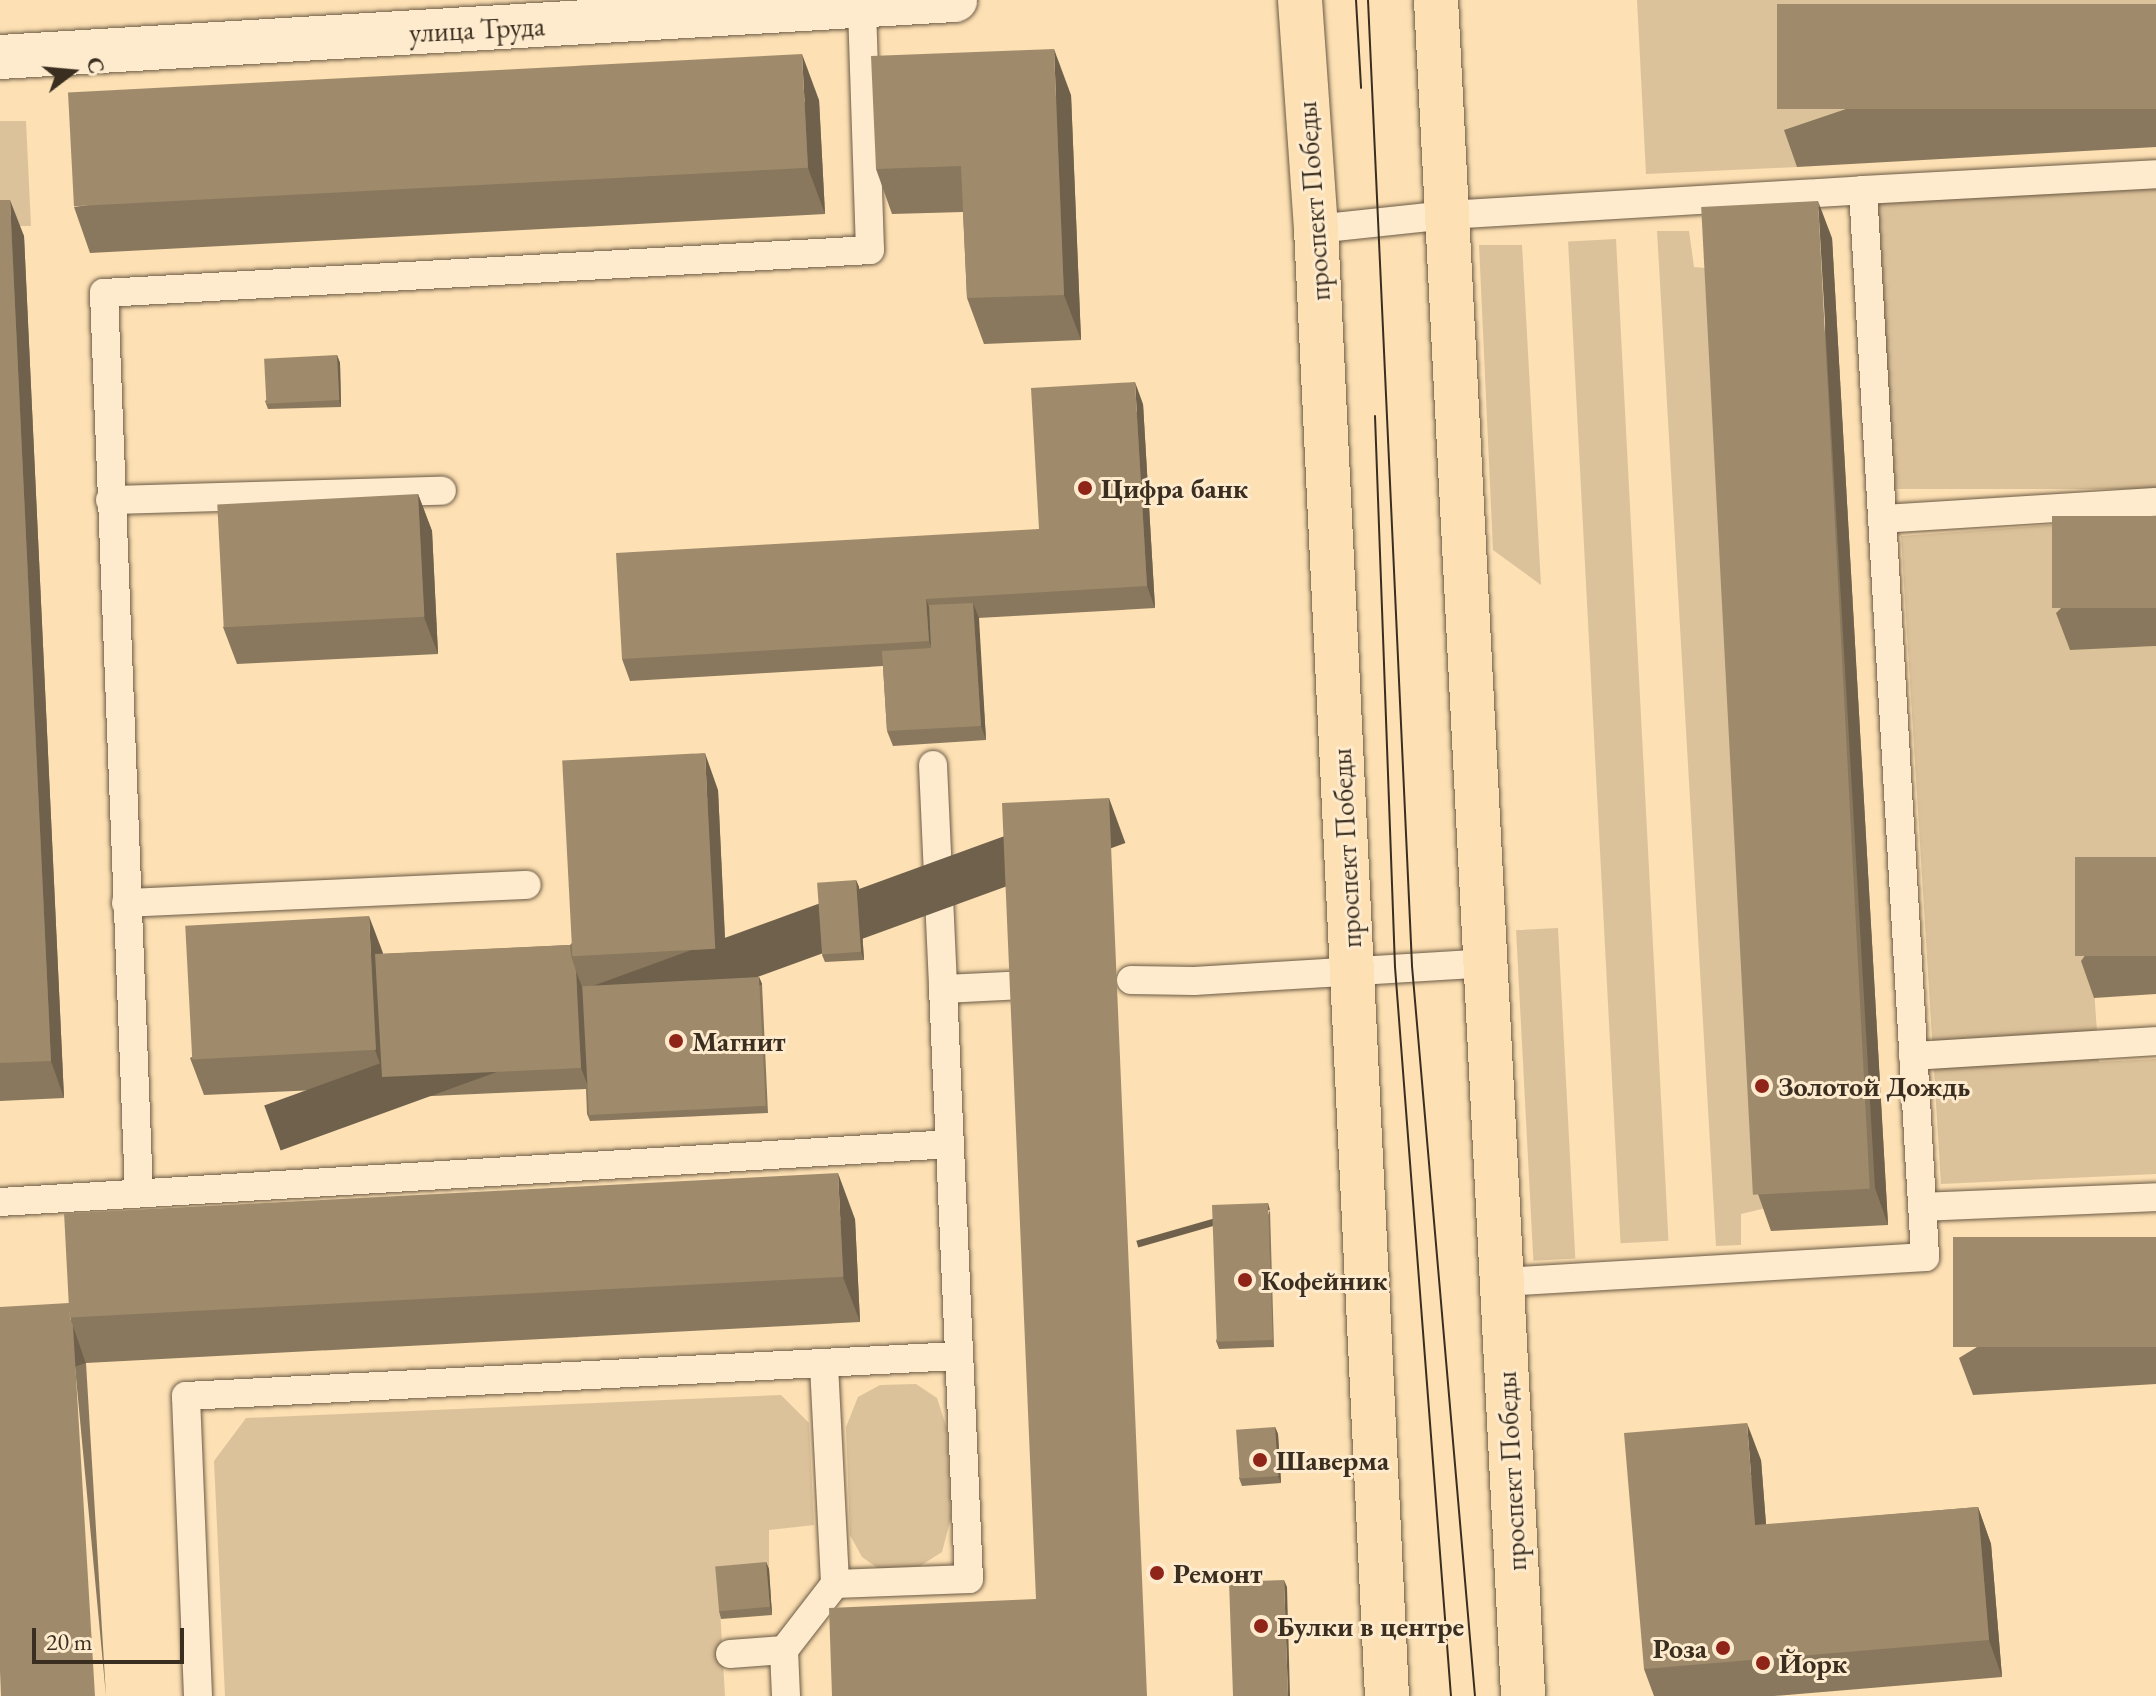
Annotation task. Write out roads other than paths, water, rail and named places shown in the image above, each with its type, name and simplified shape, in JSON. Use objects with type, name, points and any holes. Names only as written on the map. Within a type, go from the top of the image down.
[{"type":"main road","name":"проспект Победы","points":[[1300,0],[1316,229],[1387,1696]]},
{"type":"main road","name":"проспект Победы","points":[[1436,0],[1523,1696]]},
{"type":"street","name":"улица Труда","points":[[0,57],[955,0]]},
{"type":"lane","points":[[139,1192],[104,293],[870,250],[862,6]]},
{"type":"lane","points":[[1316,229],[1447,215],[2156,174]]},
{"type":"lane","points":[[1500,1282],[1925,1257],[1863,190]]},
{"type":"lane","points":[[110,500],[442,491]]},
{"type":"lane","points":[[1882,519],[2156,502]]},
{"type":"lane","points":[[835,1584],[969,1579],[933,765]]},
{"type":"lane","points":[[126,903],[527,885]]},
{"type":"lane","points":[[1131,980],[1194,981],[1485,963]]},
{"type":"lane","points":[[943,989],[1024,985]]},
{"type":"lane","points":[[1913,1056],[2156,1041]]},
{"type":"lane","points":[[0,1202],[950,1144]]},
{"type":"lane","points":[[1922,1207],[2156,1197]]},
{"type":"lane","points":[[198,1696],[186,1396],[958,1356]]},
{"type":"lane","points":[[786,1696],[784,1650],[835,1584],[824,1365]]},
{"type":"lane","points":[[730,1654],[784,1650]]},
{"type":"tram line","points":[[1356,0],[1361,88]]},
{"type":"tram line","points":[[1368,0],[1412,966],[1475,1696]]},
{"type":"tram line","points":[[1375,416],[1395,967],[1451,1696]]},
{"type":"place","name":"Цифра банк","points":[[1085,488]]},
{"type":"place","name":"Магнит","points":[[676,1041]]},
{"type":"place","name":"Золотой Дождь","points":[[1762,1086]]},
{"type":"place","name":"Кофейник","points":[[1245,1280]]},
{"type":"place","name":"Шаверма","points":[[1260,1460]]},
{"type":"place","name":"Ремонт","points":[[1157,1573]]},
{"type":"place","name":"Булки в центре","points":[[1261,1626]]},
{"type":"place","name":"Роза","points":[[1723,1648]]},
{"type":"place","name":"Йорк","points":[[1763,1663]]}]
